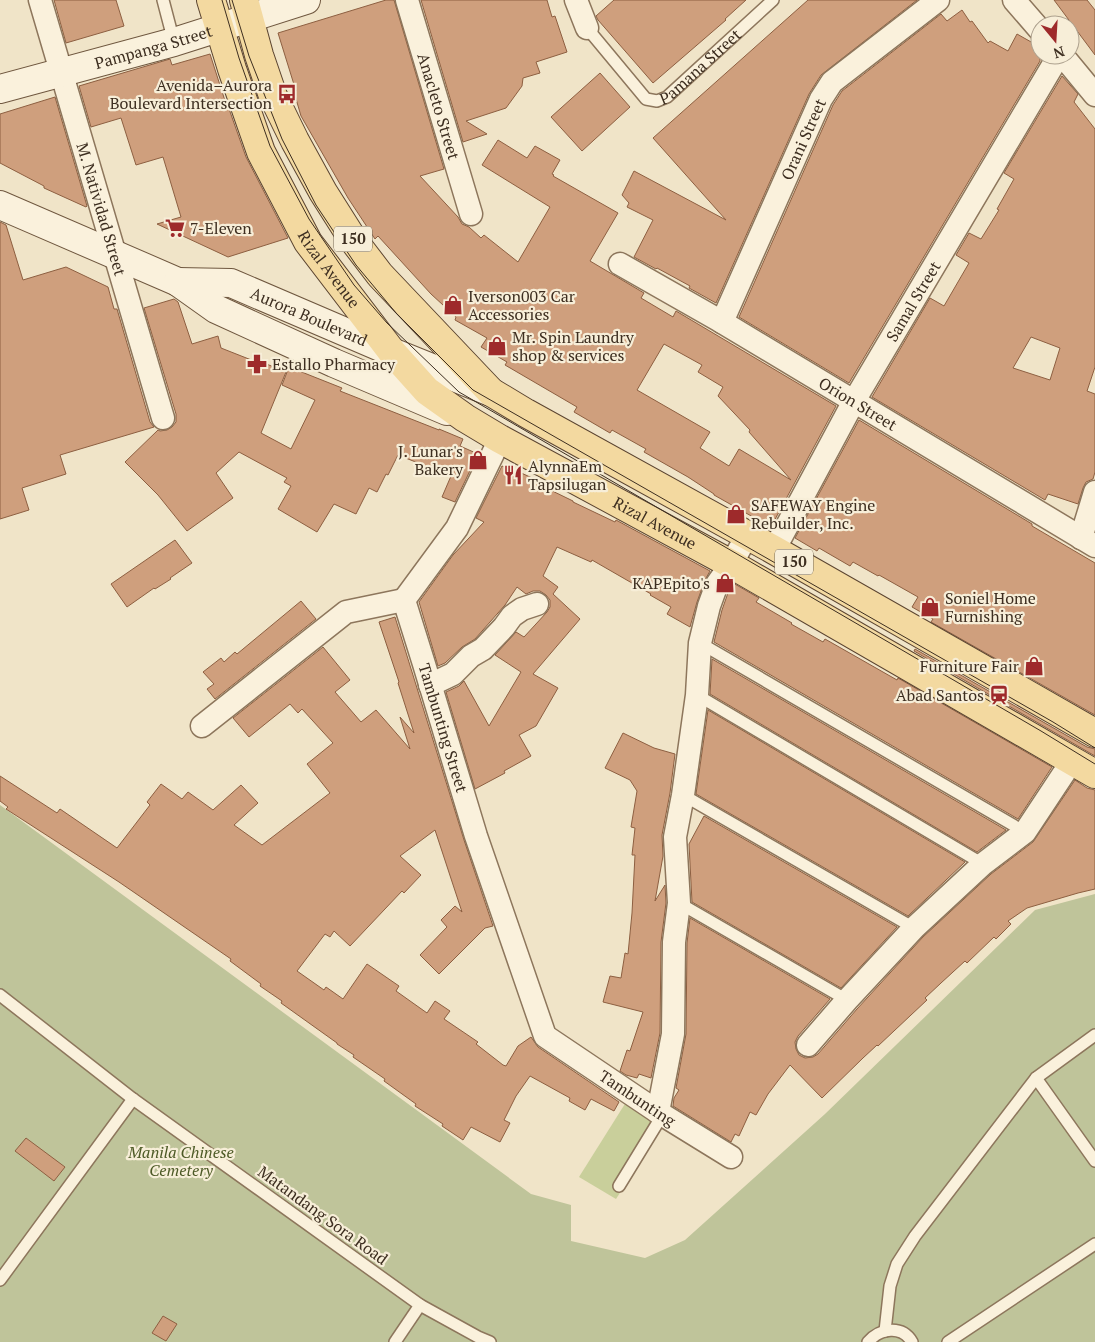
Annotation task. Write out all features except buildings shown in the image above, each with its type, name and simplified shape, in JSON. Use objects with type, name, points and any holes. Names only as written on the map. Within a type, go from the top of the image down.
[{"type":"main road","name":"Rizal Avenue","points":[[211,0],[232,69],[261,152],[308,242],[342,313],[392,352],[427,391],[465,418],[500,439],[731,564],[1084,767]]},
{"type":"main road","name":"Pampanga Street","points":[[0,89],[219,28],[246,9],[306,0]]},
{"type":"main road","name":"Rizal Avenue","points":[[246,9],[273,96],[323,192],[354,241],[387,282],[491,392],[774,550],[1095,733]]},
{"type":"main road","name":"Aurora Boulevard","points":[[0,205],[178,282],[216,309],[334,363],[465,418]]},
{"type":"main road","name":"Aurora Boulevard","points":[[178,282],[232,283],[342,313],[348,332],[491,392]]},
{"type":"street","name":"M. Natividad Street","points":[[40,0],[164,418]]},
{"type":"street","name":"Anacleto Street","points":[[407,0],[471,214]]},
{"type":"street","name":"Pamana Street","points":[[576,0],[587,28]]},
{"type":"street","name":"Orani Street","points":[[722,322],[821,99],[832,82],[938,0]]},
{"type":"street","points":[[1014,0],[1030,18]]},
{"type":"street","name":"Samal Street","points":[[774,550],[854,402],[1054,65]]},
{"type":"street","points":[[1069,65],[1095,95]]},
{"type":"street","name":"Orion Street","points":[[620,264],[722,322],[1088,542]]},
{"type":"street","points":[[202,726],[346,612],[404,600],[457,528],[500,439]]},
{"type":"street","points":[[1088,542],[1095,492]]},
{"type":"street","points":[[661,1113],[672,1034],[674,942],[679,902],[675,837],[683,795],[696,695],[700,643],[709,606],[718,584],[747,536]]},
{"type":"street","name":"Tambunting Street","points":[[404,600],[476,836],[545,1036]]},
{"type":"street","points":[[430,685],[453,674],[471,656],[483,649],[512,616],[522,609],[537,604]]},
{"type":"street","points":[[808,1045],[914,928],[983,864],[1025,832],[1084,767]]},
{"type":"street","name":"Tambunting","points":[[545,1036],[731,1157]]},
{"type":"lane","points":[[164,0],[174,42]]},
{"type":"lane","name":"Pamana Street","points":[[587,28],[646,99],[657,101],[667,97],[773,0]]},
{"type":"lane","points":[[700,643],[1025,832]]},
{"type":"lane","points":[[696,695],[983,864]]},
{"type":"lane","points":[[683,795],[914,928]]},
{"type":"lane","points":[[679,902],[847,1000]]},
{"type":"lane","name":"Matandang Sora Road","points":[[0,996],[134,1099],[420,1305],[490,1342]]},
{"type":"lane","points":[[885,1330],[890,1286],[897,1264],[915,1236],[1036,1078],[1095,1035]]},
{"type":"lane","points":[[1036,1078],[1095,1161]]},
{"type":"lane","points":[[0,1280],[134,1099]]},
{"type":"lane","points":[[619,1186],[661,1113]]},
{"type":"lane","points":[[948,1342],[1095,1244]]},
{"type":"lane","points":[[394,1342],[420,1305]]},
{"type":"lane","points":[[868,1342],[876,1334],[885,1330],[894,1330],[902,1333],[910,1338],[912,1342]]},
{"type":"green space","name":"Manila Chinese Cemetery","points":[[0,805],[531,1194],[571,1205],[571,1241],[645,1258],[685,1240],[825,1114],[1035,910],[1095,894],[1095,1342],[0,1342]]},
{"type":"green space","points":[[628,1099],[665,1122],[616,1199],[579,1177]]},
{"type":"tram line","points":[[222,0],[239,58],[270,146],[309,219],[354,285],[387,323],[459,392],[1095,764]]},
{"type":"tram line","points":[[232,0],[249,56],[282,139],[316,205],[356,265],[396,313],[473,390],[1053,722],[1095,748]]},
{"type":"place","name":"Avenida–Aurora Boulevard Intersection","points":[[287,94]]},
{"type":"place","name":"7-Eleven","points":[[175,228]]},
{"type":"place","name":"Iverson003 Car Accessories","points":[[453,305]]},
{"type":"place","name":"Mr. Spin Laundry shop & services","points":[[497,346]]},
{"type":"place","name":"Estallo Pharmacy","points":[[257,364]]},
{"type":"place","name":"J. Lunar's Bakery","points":[[478,460]]},
{"type":"place","name":"AlynnaEm Tapsilugan","points":[[513,475]]},
{"type":"place","name":"SAFEWAY Engine Rebuilder, Inc.","points":[[736,514]]},
{"type":"place","name":"KAPEpito's","points":[[725,583]]},
{"type":"place","name":"Soniel Home Furnishing","points":[[930,607]]},
{"type":"place","name":"Furniture Fair","points":[[1034,666]]},
{"type":"place","name":"Abad Santos","points":[[999,695]]}]
